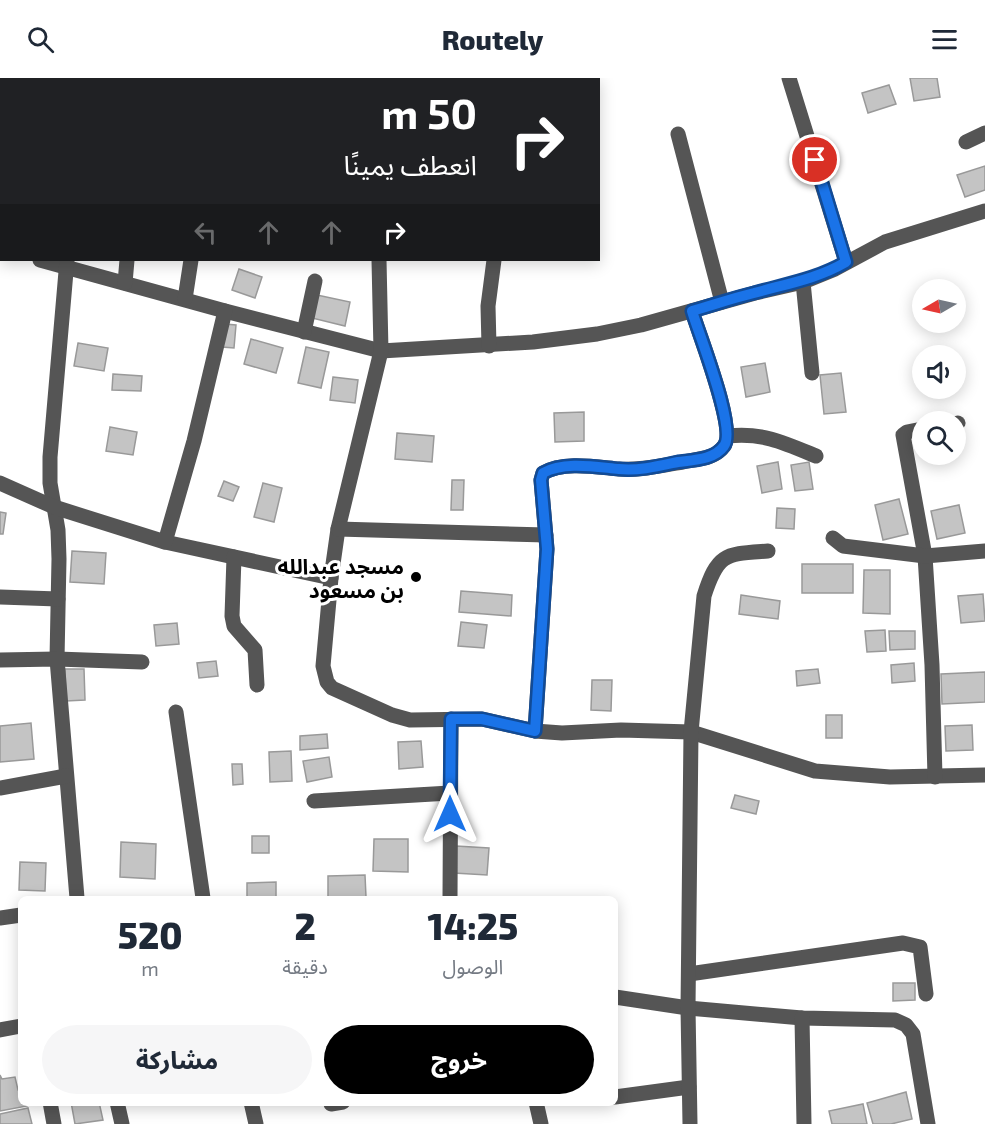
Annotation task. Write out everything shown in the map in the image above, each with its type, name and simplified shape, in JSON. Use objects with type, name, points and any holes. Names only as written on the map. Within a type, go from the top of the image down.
[{"type":"street","points":[[789,78],[846,262]]},
{"type":"street","points":[[966,142],[985,133]]},
{"type":"street","points":[[678,134],[722,302]]},
{"type":"street","points":[[49,261],[67,263],[124,283],[381,351],[489,345],[597,334],[641,325],[803,282],[835,269],[885,242],[985,211]]},
{"type":"street","points":[[124,283],[128,261]]},
{"type":"street","points":[[185,299],[191,261]]},
{"type":"street","points":[[379,261],[381,351],[338,529],[323,666],[327,682],[340,693],[392,715],[410,720],[482,719],[535,731],[562,733],[621,730],[691,732],[815,771],[880,777],[985,775]]},
{"type":"street","points":[[489,345],[488,306],[494,261]]},
{"type":"street","points":[[67,263],[50,457],[50,483],[59,559],[57,659],[77,896]]},
{"type":"street","points":[[304,332],[315,281]]},
{"type":"street","points":[[803,282],[812,373]]},
{"type":"street","points":[[165,542],[194,441],[225,311]]},
{"type":"street","points":[[535,731],[546,565],[541,480],[543,473],[557,467],[627,470],[707,457],[714,455],[726,445],[728,436],[726,417],[692,311]]},
{"type":"street","points":[[912,431],[903,435],[925,556],[932,665],[934,777]]},
{"type":"street","points":[[728,436],[749,434],[766,437],[816,456]]},
{"type":"street","points":[[0,483],[54,507],[165,542],[331,578]]},
{"type":"street","points":[[338,529],[546,535]]},
{"type":"street","points":[[833,538],[843,546],[925,556],[985,551]]},
{"type":"street","points":[[690,1124],[688,1008],[691,732],[704,596],[710,577],[723,559],[732,554],[768,551]]},
{"type":"street","points":[[234,557],[232,616],[234,626],[255,650],[257,685]]},
{"type":"street","points":[[0,597],[58,599]]},
{"type":"street","points":[[0,660],[57,659],[142,662]]},
{"type":"street","points":[[176,712],[203,896]]},
{"type":"street","points":[[450,896],[451,719]]},
{"type":"street","points":[[0,788],[66,776]]},
{"type":"street","points":[[314,801],[450,793]]},
{"type":"street","points":[[0,918],[18,915]]},
{"type":"street","points":[[689,974],[903,944],[920,947],[926,994]]},
{"type":"street","points":[[618,997],[688,1008],[802,1018],[895,1020],[906,1025],[914,1034],[928,1124]]},
{"type":"street","points":[[802,1018],[804,1124]]},
{"type":"street","points":[[0,1030],[18,1027]]},
{"type":"street","points":[[618,1097],[689,1087]]},
{"type":"street","points":[[51,1106],[54,1124]]},
{"type":"street","points":[[118,1106],[122,1124]]},
{"type":"street","points":[[252,1106],[256,1124]]},
{"type":"street","points":[[537,1106],[541,1124]]},
{"type":"building","points":[[910,78],[937,78],[940,97],[914,101]]},
{"type":"building","points":[[889,85],[896,104],[868,113],[862,93]]},
{"type":"building","points":[[985,166],[985,190],[965,197],[957,175]]},
{"type":"building","points":[[239,269],[262,277],[255,298],[232,290]]},
{"type":"building","points":[[317,295],[350,302],[345,326],[312,318]]},
{"type":"building","points":[[225,324],[236,325],[234,348],[222,347]]},
{"type":"building","points":[[251,339],[283,348],[276,373],[244,364]]},
{"type":"building","points":[[78,343],[108,348],[104,371],[74,366]]},
{"type":"building","points":[[306,347],[329,352],[321,388],[298,383]]},
{"type":"building","points":[[765,363],[770,392],[746,397],[741,367]]},
{"type":"building","points":[[841,373],[846,412],[824,414],[820,375]]},
{"type":"building","points":[[113,374],[142,376],[141,391],[112,390]]},
{"type":"building","points":[[333,377],[358,380],[355,403],[330,400]]},
{"type":"building","points":[[584,412],[584,441],[555,442],[554,413]]},
{"type":"building","points":[[110,427],[137,432],[133,455],[106,451]]},
{"type":"building","points":[[397,433],[434,436],[432,462],[395,459]]},
{"type":"building","points":[[778,462],[782,489],[762,493],[757,466]]},
{"type":"building","points":[[809,462],[813,489],[795,491],[791,465]]},
{"type":"building","points":[[452,480],[464,480],[463,510],[451,510]]},
{"type":"building","points":[[224,481],[239,487],[233,501],[218,496]]},
{"type":"building","points":[[263,483],[282,488],[274,522],[254,517]]},
{"type":"building","points":[[899,499],[908,534],[883,540],[875,505]]},
{"type":"building","points":[[959,505],[965,533],[937,539],[931,511]]},
{"type":"building","points":[[777,508],[795,509],[794,529],[776,528]]},
{"type":"building","points":[[0,512],[6,513],[3,534],[0,534]]},
{"type":"building","points":[[72,551],[106,553],[104,584],[70,582]]},
{"type":"building","points":[[802,564],[853,564],[853,593],[802,593]]},
{"type":"building","points":[[864,570],[890,570],[890,614],[863,613]]},
{"type":"building","points":[[461,591],[512,595],[511,616],[459,612]]},
{"type":"building","points":[[983,594],[985,621],[961,623],[958,596]]},
{"type":"building","points":[[741,595],[780,601],[778,619],[739,614]]},
{"type":"building","points":[[461,622],[487,625],[484,648],[458,646]]},
{"type":"building","points":[[177,623],[179,644],[156,646],[154,625]]},
{"type":"building","points":[[885,630],[886,651],[867,652],[865,631]]},
{"type":"building","points":[[889,631],[915,631],[915,649],[890,650]]},
{"type":"building","points":[[216,661],[218,676],[199,678],[197,663]]},
{"type":"building","points":[[914,663],[915,681],[892,683],[891,665]]},
{"type":"building","points":[[65,669],[84,669],[85,700],[66,701]]},
{"type":"building","points":[[818,669],[820,683],[797,686],[796,671]]},
{"type":"building","points":[[985,672],[985,702],[942,704],[941,674]]},
{"type":"building","points":[[592,680],[612,680],[611,711],[591,710]]},
{"type":"building","points":[[826,715],[842,715],[842,738],[826,738]]},
{"type":"building","points":[[31,723],[34,759],[0,762],[0,726]]},
{"type":"building","points":[[972,725],[973,750],[946,751],[945,726]]},
{"type":"building","points":[[327,734],[328,748],[300,750],[300,736]]},
{"type":"building","points":[[421,741],[423,767],[399,769],[398,742]]},
{"type":"building","points":[[291,751],[292,781],[270,782],[269,752]]},
{"type":"building","points":[[329,757],[332,777],[307,782],[303,761]]},
{"type":"building","points":[[232,764],[242,764],[243,784],[233,785]]},
{"type":"building","points":[[735,795],[759,801],[756,814],[731,808]]},
{"type":"building","points":[[252,836],[269,836],[269,853],[252,853]]},
{"type":"building","points":[[374,839],[408,839],[408,872],[373,871]]},
{"type":"building","points":[[121,842],[156,844],[155,879],[120,877]]},
{"type":"building","points":[[456,846],[489,848],[487,875],[454,873]]},
{"type":"building","points":[[20,862],[46,863],[45,891],[19,890]]},
{"type":"building","points":[[365,875],[366,896],[328,896],[328,876]]},
{"type":"building","points":[[276,882],[276,896],[247,896],[247,883]]},
{"type":"building","points":[[893,983],[915,983],[915,1000],[893,1001]]},
{"type":"building","points":[[0,1075],[2,1079],[15,1077],[18,1106],[27,1106],[0,1111]]},
{"type":"building","points":[[906,1092],[912,1119],[891,1124],[873,1124],[867,1103]]},
{"type":"building","points":[[863,1104],[867,1124],[832,1124],[829,1111]]},
{"type":"building","points":[[72,1106],[100,1106],[103,1120],[75,1124]]},
{"type":"building","points":[[28,1108],[32,1124],[0,1124],[0,1114]]},
{"type":"place","name":"مسجد عبدالله بن مسعود","points":[[416,577]]},
{"type":"route","points":[[450,814],[451,719],[482,719],[535,731],[547,549],[541,480],[543,473],[557,467],[627,470],[648,468],[714,455],[726,445],[728,436],[726,417],[692,311],[755,292],[803,282],[846,262],[815,160]]}]
